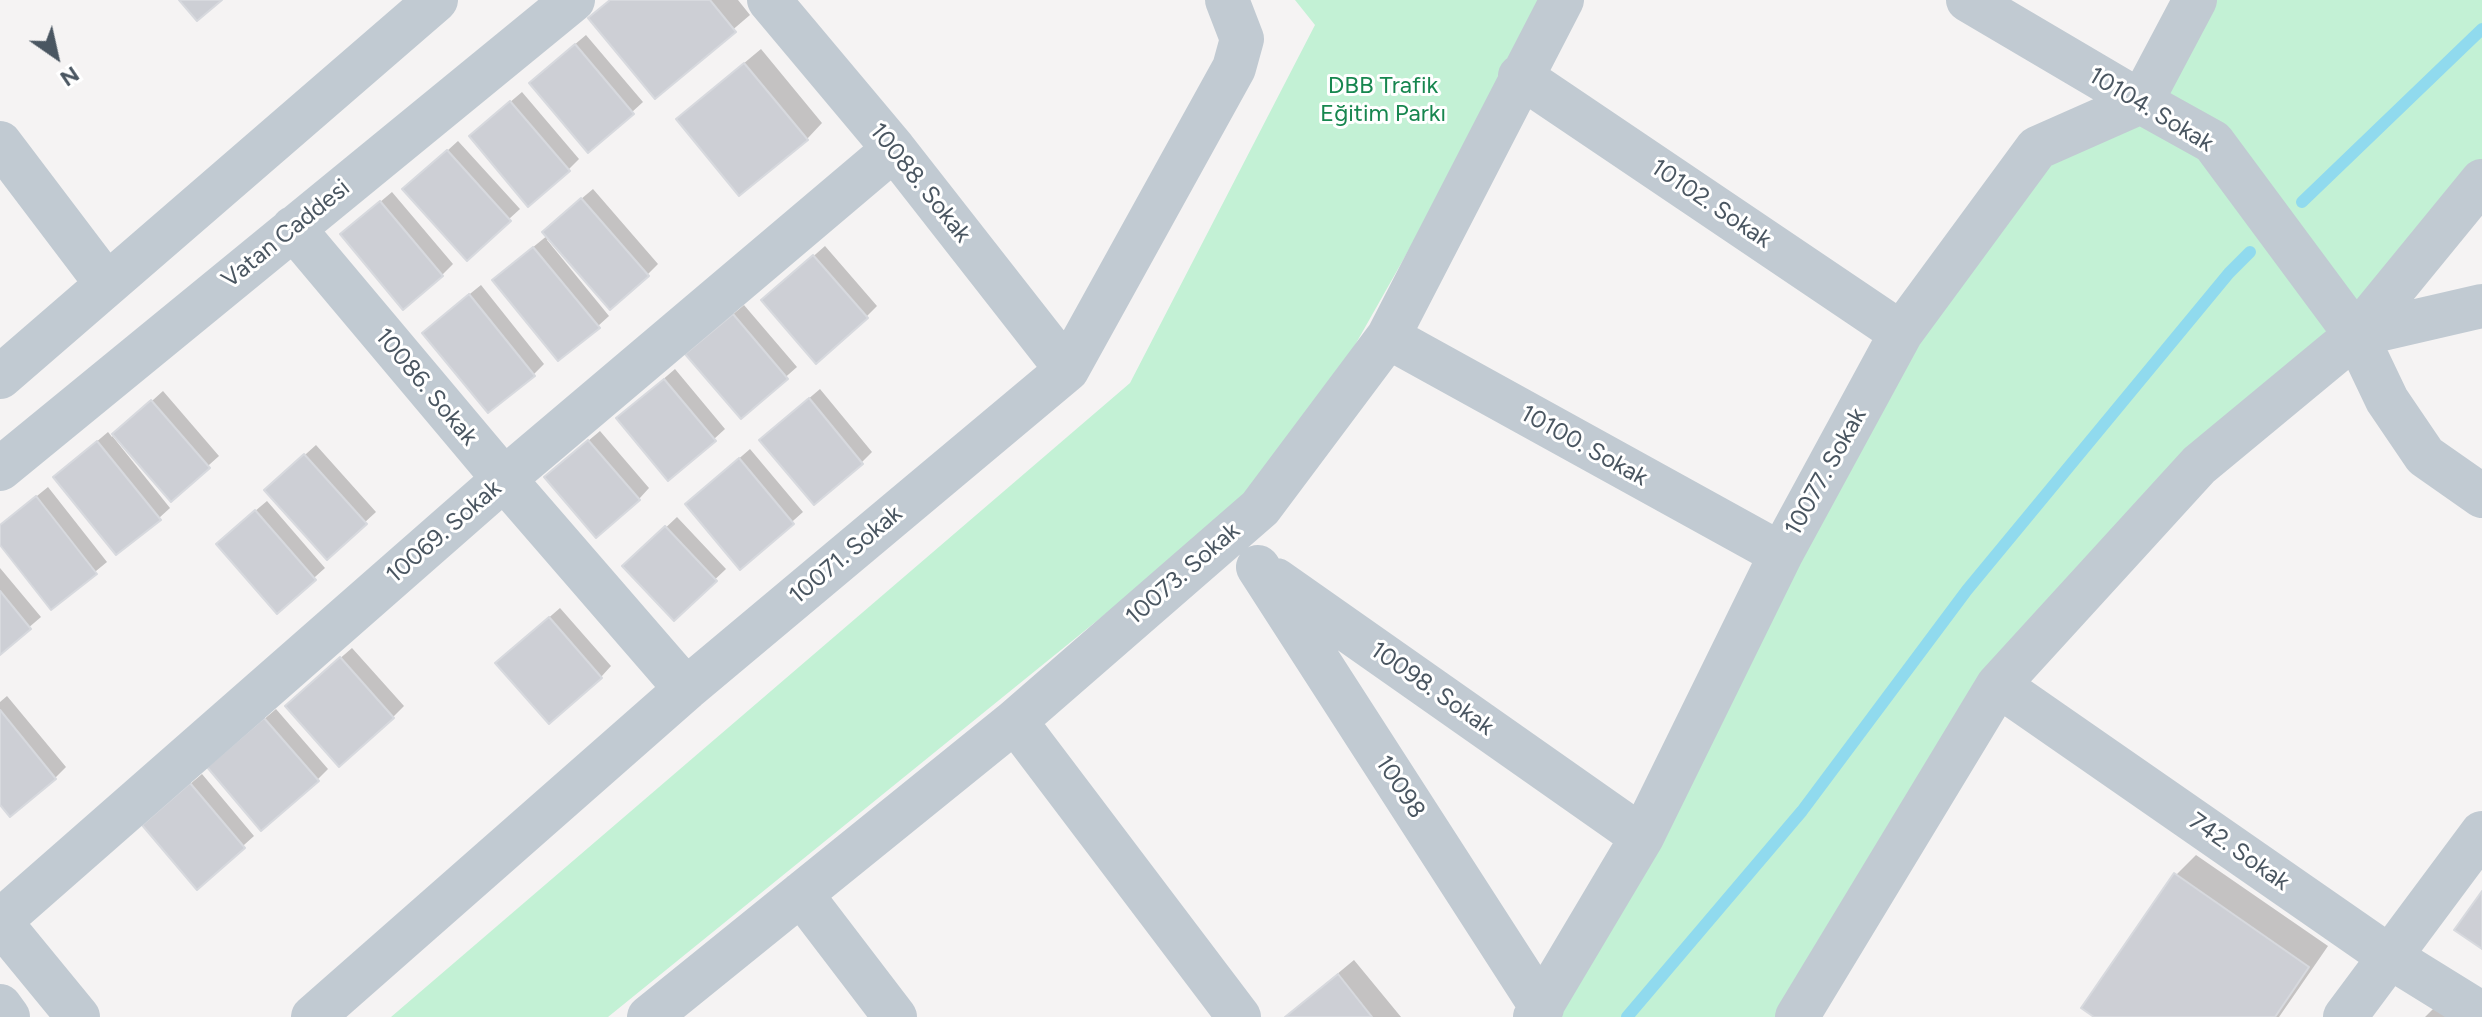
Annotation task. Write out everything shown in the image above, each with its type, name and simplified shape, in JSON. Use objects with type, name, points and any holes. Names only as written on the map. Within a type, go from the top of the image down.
[{"type":"street","points":[[0,377],[436,0]]},
{"type":"street","name":"Vatan Caddesi","points":[[0,469],[573,0]]},
{"type":"street","name":"10088. Sokak","points":[[769,0],[894,149],[1067,370]]},
{"type":"street","name":"10071. Sokak","points":[[313,1017],[686,689],[1067,370],[1234,68],[1242,39],[1227,0]]},
{"type":"street","name":"10073. Sokak","points":[[649,1017],[1015,721],[1260,508],[1388,337],[1520,76],[1562,0]]},
{"type":"street","name":"10104. Sokak","points":[[1968,0],[2213,142],[2356,335],[2387,400],[2425,456],[2482,496]]},
{"type":"street","points":[[2141,102],[2195,0]]},
{"type":"street","name":"10102. Sokak","points":[[1520,76],[1901,333]]},
{"type":"street","name":"10077. Sokak","points":[[1539,1012],[1642,837],[1781,554],[1901,333],[2037,148],[2141,102]]},
{"type":"street","points":[[0,143],[106,283]]},
{"type":"street","name":"10069. Sokak","points":[[0,921],[504,479],[894,149]]},
{"type":"street","points":[[1797,1017],[1998,685],[2199,465],[2356,335],[2482,181]]},
{"type":"street","name":"10086. Sokak","points":[[293,228],[686,689]]},
{"type":"street","points":[[2356,335],[2482,306]]},
{"type":"street","name":"10100. Sokak","points":[[1388,337],[1781,554]]},
{"type":"street","name":"10098. Sokak","points":[[1224,538],[1258,567],[1642,837]]},
{"type":"street","name":"10098","points":[[1258,567],[1539,1012]]},
{"type":"street","name":"742. Sokak","points":[[1998,685],[2390,957],[2482,1014]]},
{"type":"street","points":[[1015,721],[1239,1017]]},
{"type":"street","points":[[2345,1017],[2482,833]]},
{"type":"street","points":[[801,894],[895,1017]]},
{"type":"street","points":[[0,921],[78,1017]]},
{"type":"street","points":[[0,1006],[8,1017]]},
{"type":"green space","name":"DBB Trafik Eğitim Parkı","points":[[1295,0],[1550,0],[1294,453],[1209,530],[608,1017],[391,1017],[1130,383],[1315,25]]},
{"type":"green space","points":[[2196,0],[2482,0],[2482,181],[1998,685],[1797,1017],[1535,1017],[1781,554],[2037,148],[2141,102]]},
{"type":"building","points":[[179,0],[222,0],[197,21]]},
{"type":"building","points":[[610,0],[710,0],[736,32],[655,99],[588,18]]},
{"type":"building","points":[[575,44],[634,114],[588,153],[529,83]]},
{"type":"building","points":[[744,63],[808,140],[739,196],[676,119]]},
{"type":"building","points":[[510,101],[570,171],[528,207],[469,136]]},
{"type":"building","points":[[447,150],[511,221],[467,261],[402,189]]},
{"type":"building","points":[[581,198],[649,276],[610,310],[542,232]]},
{"type":"building","points":[[380,201],[443,276],[403,310],[340,234]]},
{"type":"building","points":[[533,247],[600,328],[558,361],[492,280]]},
{"type":"building","points":[[813,255],[868,318],[816,364],[761,300]]},
{"type":"building","points":[[469,294],[535,376],[488,413],[422,333]]},
{"type":"building","points":[[733,314],[788,379],[741,419],[685,354]]},
{"type":"building","points":[[664,379],[716,441],[668,481],[616,418]]},
{"type":"building","points":[[809,398],[863,464],[814,505],[759,440]]},
{"type":"building","points":[[151,400],[210,468],[171,502],[112,434]]},
{"type":"building","points":[[588,440],[640,500],[596,538],[544,477]]},
{"type":"building","points":[[97,441],[161,520],[116,555],[53,477]]},
{"type":"building","points":[[304,454],[367,524],[327,560],[264,490]]},
{"type":"building","points":[[739,458],[794,524],[740,570],[685,504]]},
{"type":"building","points":[[36,496],[97,574],[51,610],[0,545],[0,525]]},
{"type":"building","points":[[255,510],[316,580],[277,614],[216,544]]},
{"type":"building","points":[[665,526],[717,581],[674,621],[622,566]]},
{"type":"building","points":[[0,591],[31,629],[0,655]]},
{"type":"building","points":[[549,617],[602,678],[549,724],[495,663]]},
{"type":"building","points":[[340,657],[394,718],[339,767],[285,706]]},
{"type":"building","points":[[0,710],[56,779],[10,817],[0,805]]},
{"type":"building","points":[[264,718],[319,781],[261,831],[207,767]]},
{"type":"building","points":[[190,783],[245,848],[197,890],[142,825]]},
{"type":"building","points":[[2174,873],[2309,967],[2275,1017],[2094,1017],[2081,1008]]},
{"type":"building","points":[[2482,891],[2482,949],[2454,930]]},
{"type":"building","points":[[1338,974],[1372,1017],[1285,1017]]},
{"type":"waterway","points":[[2302,202],[2482,29]]},
{"type":"waterway","points":[[1627,1017],[1802,811],[1967,590],[2229,273],[2250,252]]}]
